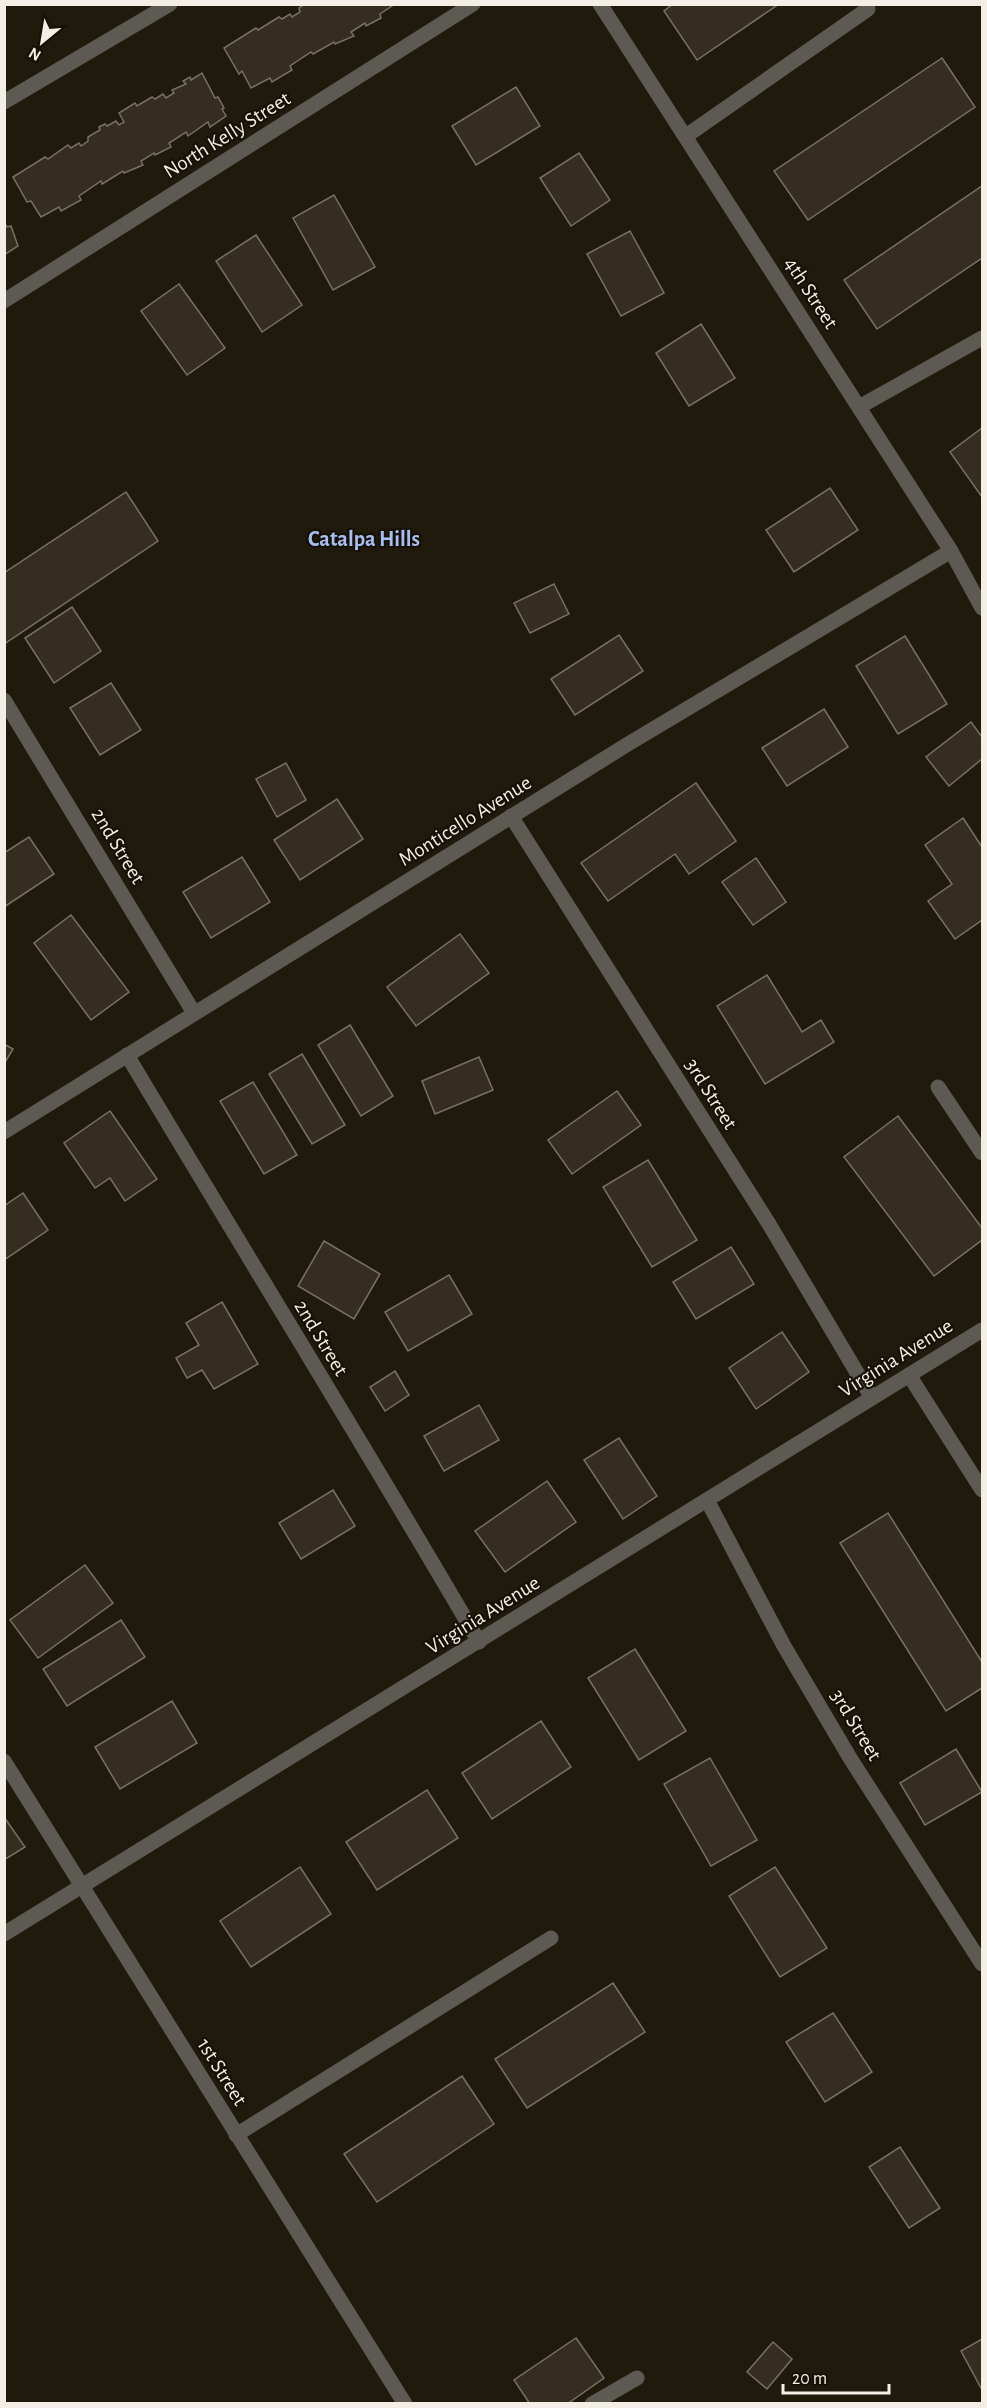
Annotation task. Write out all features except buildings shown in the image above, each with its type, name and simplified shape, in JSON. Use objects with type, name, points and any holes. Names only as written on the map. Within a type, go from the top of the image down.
[{"type":"street","points":[[4,102],[170,4]]},
{"type":"street","name":"North Kelly Street","points":[[4,301],[472,4]]},
{"type":"street","name":"4th Street","points":[[600,4],[951,551],[982,608]]},
{"type":"street","points":[[686,136],[868,9]]},
{"type":"street","points":[[859,407],[982,338]]},
{"type":"street","name":"Monticello Avenue","points":[[4,1132],[511,816],[951,551]]},
{"type":"street","name":"2nd Street","points":[[4,700],[194,1013]]},
{"type":"street","name":"3rd Street","points":[[511,816],[769,1224],[872,1398]]},
{"type":"street","name":"2nd Street","points":[[127,1055],[319,1376],[390,1489],[479,1642]]},
{"type":"street","points":[[938,1087],[982,1153]]},
{"type":"street","name":"Virginia Avenue","points":[[4,1934],[982,1329]]},
{"type":"street","points":[[909,1375],[982,1490]]},
{"type":"street","name":"3rd Street","points":[[707,1500],[784,1646],[850,1758],[982,1964]]},
{"type":"street","name":"1st Street","points":[[4,1761],[236,2136],[405,2403]]},
{"type":"street","points":[[236,2136],[551,1938]]},
{"type":"street","points":[[592,2403],[637,2378]]},
{"type":"district","name":"Catalpa Hills","points":[[364,539]]}]
